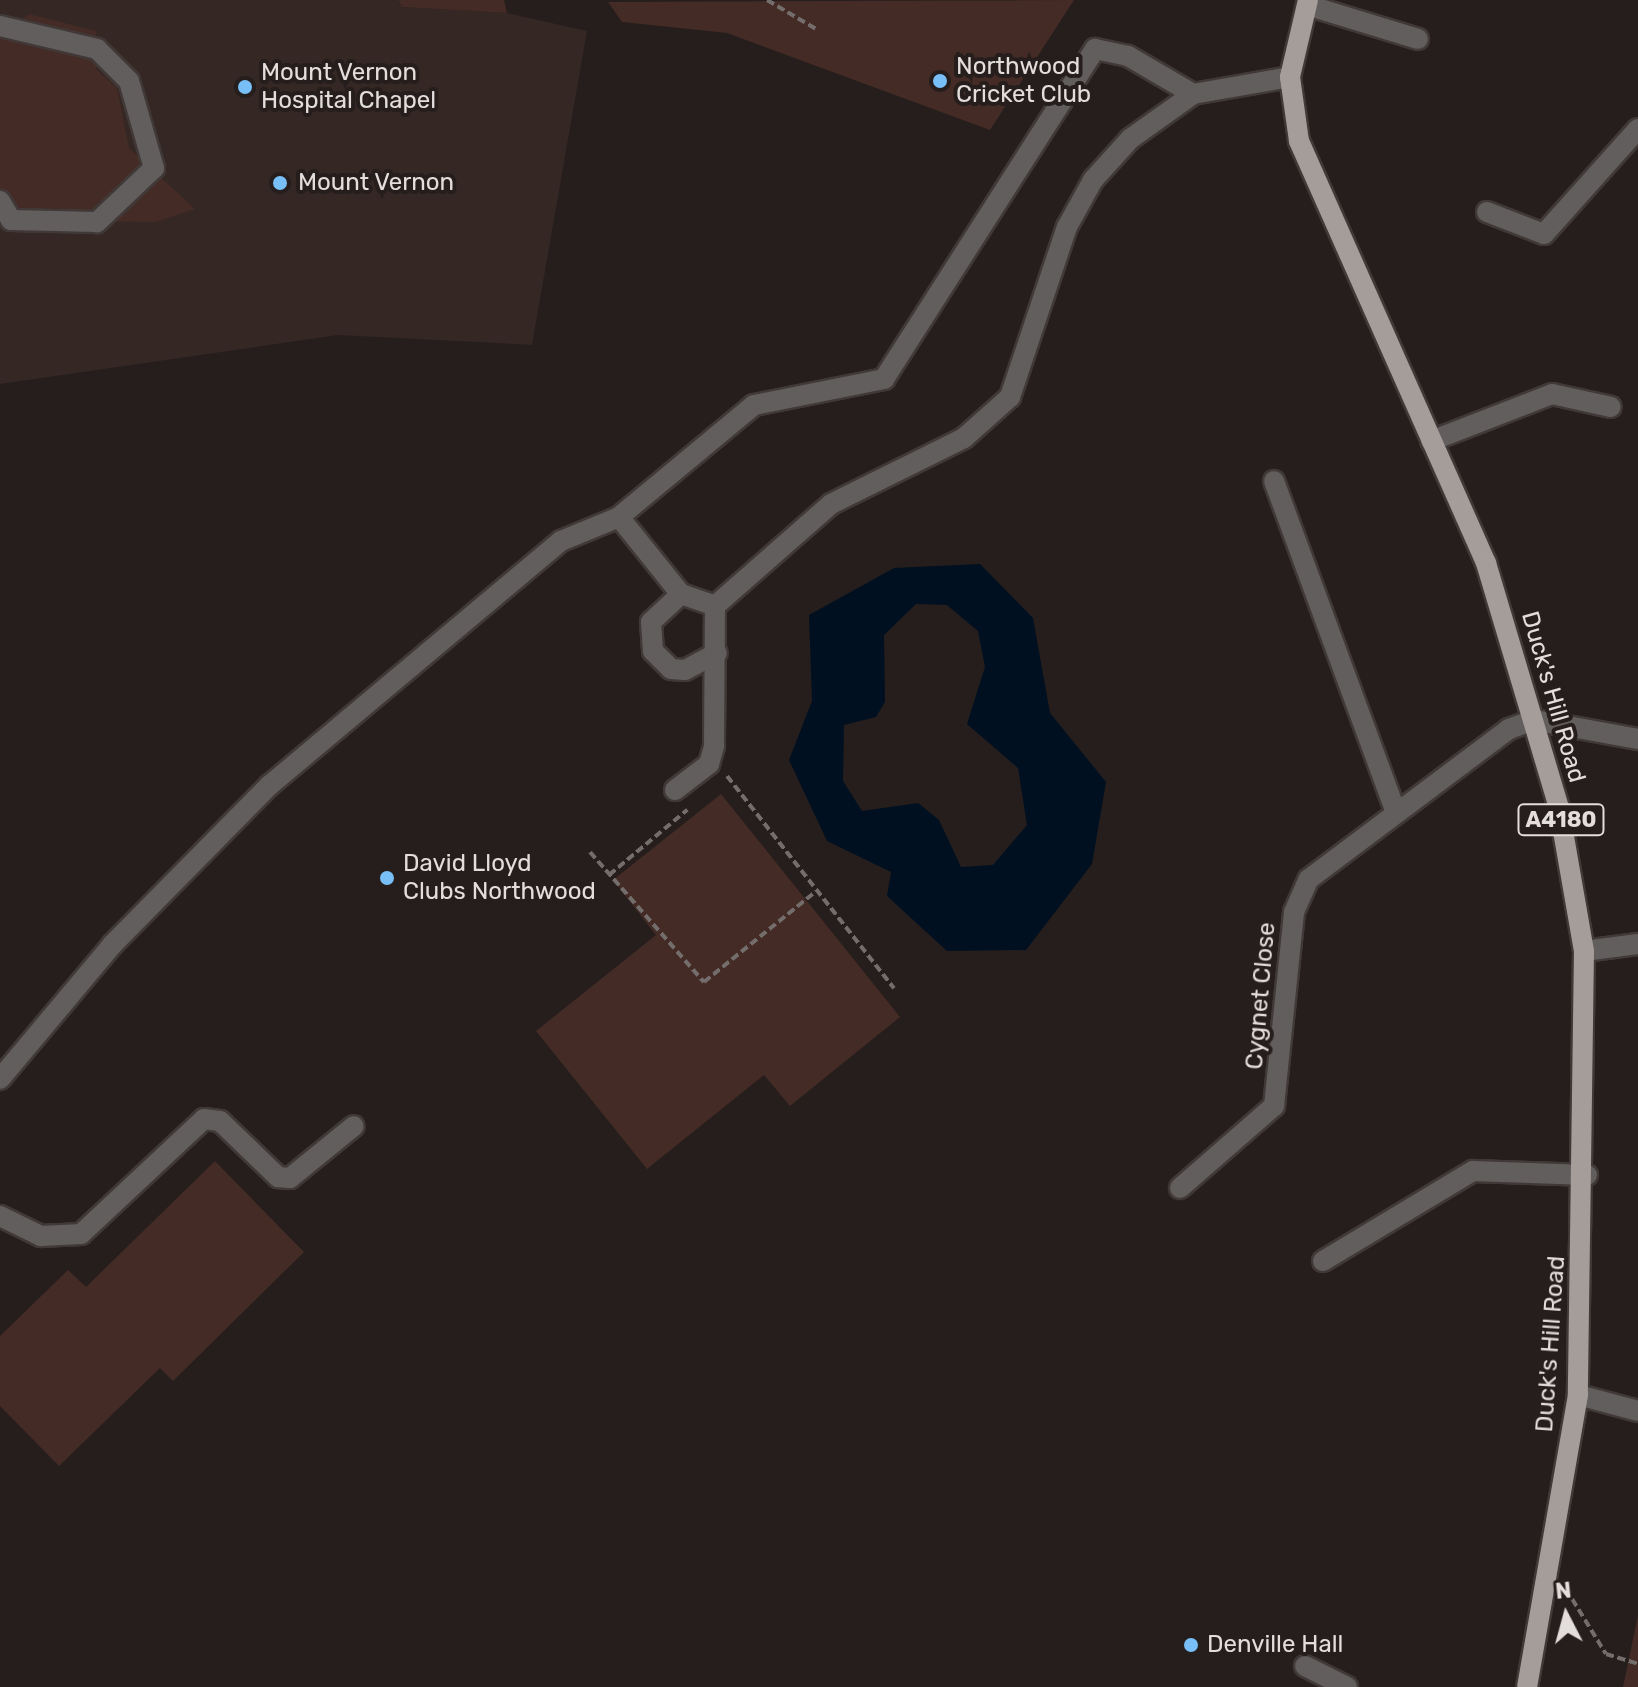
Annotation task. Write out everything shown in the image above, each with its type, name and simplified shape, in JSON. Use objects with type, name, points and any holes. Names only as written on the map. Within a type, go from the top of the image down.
[{"type":"main road","name":"Duck's Hill Road","points":[[1308,2],[1290,77],[1299,141],[1486,563],[1559,808],[1584,951],[1587,1175],[1578,1395],[1551,1566],[1527,1687]]},
{"type":"street","points":[[1308,2],[1418,39]]},
{"type":"street","points":[[0,201],[11,220],[97,222],[154,168],[129,81],[97,49],[3,20]]},
{"type":"street","points":[[0,1079],[113,944],[311,746],[561,541],[619,517],[754,405],[884,379],[1095,49],[1128,56],[1193,94]]},
{"type":"street","points":[[715,606],[831,504],[987,422],[1019,378],[1067,227],[1093,180],[1130,139],[1193,94],[1290,77]]},
{"type":"street","points":[[1487,212],[1544,234],[1638,129]]},
{"type":"street","points":[[1431,441],[1552,394],[1611,407]]},
{"type":"street","points":[[1274,481],[1395,810]]},
{"type":"street","points":[[619,517],[681,594],[715,606]]},
{"type":"street","points":[[681,594],[651,622],[653,651],[671,669],[685,670],[717,653]]},
{"type":"street","points":[[675,790],[709,764],[717,653],[715,606]]},
{"type":"street","points":[[1534,720],[1638,739]]},
{"type":"street","name":"Cygnet Close","points":[[1180,1188],[1274,1106],[1298,894],[1338,852],[1509,729],[1534,720]]},
{"type":"street","points":[[1584,951],[1638,944]]},
{"type":"street","points":[[0,1216],[41,1236],[81,1234],[204,1119],[220,1121],[278,1177],[290,1178],[304,1175],[354,1126]]},
{"type":"street","points":[[1323,1261],[1473,1171],[1587,1175]]},
{"type":"street","points":[[1578,1395],[1638,1411]]},
{"type":"street","points":[[1305,1666],[1347,1687]]},
{"type":"path","points":[[767,0],[816,29]]},
{"type":"path","points":[[716,786],[728,776],[815,892],[894,988]]},
{"type":"path","points":[[609,875],[692,806]]},
{"type":"path","points":[[590,852],[704,982],[815,892]]},
{"type":"path","points":[[1551,1566],[1606,1654],[1638,1664]]},
{"type":"shaded area","name":"Mount Vernon","points":[[0,0],[398,0],[402,7],[507,13],[587,31],[532,345],[338,335],[0,384]]},
{"type":"shaded area","points":[[398,0],[504,0],[507,13],[402,7]]},
{"type":"shaded area","name":"Northwood Cricket Club","points":[[1074,0],[990,130],[727,33],[622,22],[608,2]]},
{"type":"shaded area","points":[[29,14],[96,31],[96,69],[117,88],[129,148],[195,209],[156,222],[49,221],[23,218],[0,195],[0,37]]},
{"type":"shaded area","points":[[721,794],[900,1017],[790,1106],[764,1075],[647,1169],[536,1031],[656,935],[613,880]]},
{"type":"shaded area","points":[[215,1161],[304,1252],[173,1381],[160,1368],[59,1466],[0,1406],[0,1336],[68,1270],[86,1287]]},
{"type":"shaded area","points":[[1638,1615],[1638,1687],[1623,1687]]},
{"type":"water","points":[[980,564],[1033,618],[1050,713],[1106,782],[1092,864],[1026,950],[947,951],[887,896],[891,872],[827,841],[789,760],[812,701],[809,615],[894,568]],"holes":[[[916,604],[947,605],[978,631],[985,667],[967,724],[1018,768],[1027,825],[993,865],[961,867],[939,820],[918,803],[862,811],[843,781],[844,725],[876,717],[885,702],[884,635]]]},
{"type":"place","name":"Northwood Cricket Club","points":[[940,81]]},
{"type":"place","name":"Mount Vernon Hospital Chapel","points":[[245,87]]},
{"type":"place","name":"Mount Vernon","points":[[280,183]]},
{"type":"place","name":"David Lloyd Clubs Northwood","points":[[387,878]]},
{"type":"place","name":"Denville Hall","points":[[1191,1645]]}]
